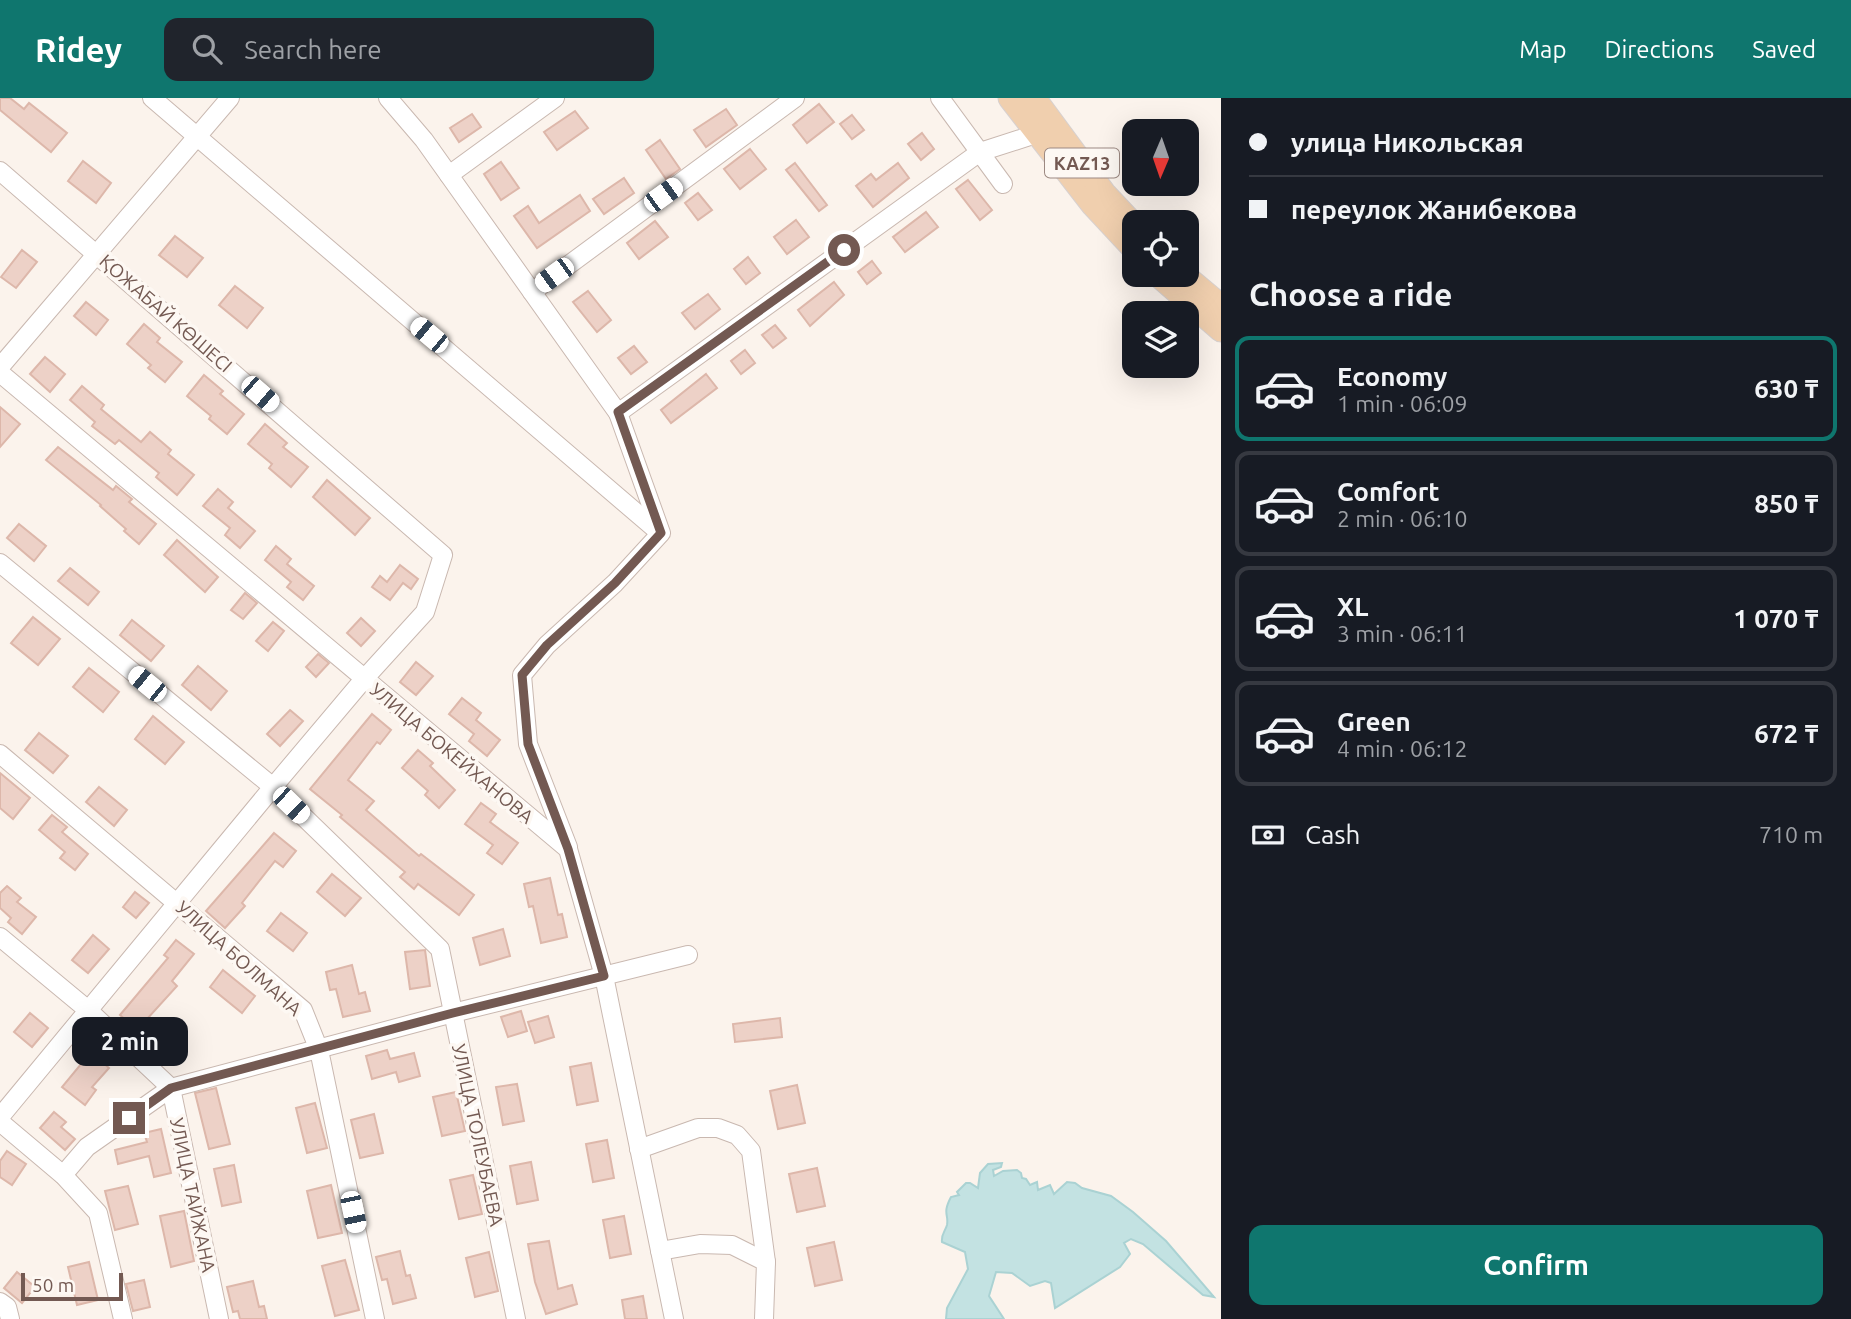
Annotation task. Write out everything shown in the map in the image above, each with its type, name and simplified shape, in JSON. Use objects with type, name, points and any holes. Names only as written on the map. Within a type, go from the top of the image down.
[{"type":"main road","name":"KAZ13","points":[[1010,98],[1093,205],[1122,236]]},
{"type":"main road","name":"KAZ13","points":[[1034,98],[1104,193],[1122,212]]},
{"type":"main road","points":[[1172,287],[1221,330]]},
{"type":"main road","points":[[1198,287],[1221,306]]},
{"type":"street","points":[[152,98],[661,533]]},
{"type":"street","points":[[0,367],[230,98]]},
{"type":"street","points":[[388,98],[424,140],[618,412],[661,533]]},
{"type":"street","points":[[449,175],[555,98]]},
{"type":"street","points":[[532,292],[794,98]]},
{"type":"street","points":[[940,98],[1003,184]]},
{"type":"street","points":[[618,412],[980,152],[1036,134]]},
{"type":"street","name":"ҚОЖАБАЙ КӨШЕСІ","points":[[0,171],[443,555],[425,612],[364,679]]},
{"type":"street","name":"УЛИЦА БОКЕЙХАНОВА","points":[[0,373],[568,849]]},
{"type":"street","points":[[661,533],[615,583],[547,645],[522,675],[528,744],[568,849],[604,976],[674,1319]]},
{"type":"street","name":"УЛИЦА ТОЛЕУБАЕВА","points":[[0,563],[273,788],[440,949],[516,1319]]},
{"type":"street","points":[[122,1319],[98,1213],[63,1175],[0,1120],[88,1010],[364,679]]},
{"type":"street","name":"УЛИЦА БОЛМАНА","points":[[0,754],[303,1010],[319,1050],[375,1319]]},
{"type":"street","points":[[0,937],[88,1010],[171,1088]]},
{"type":"street","points":[[63,1175],[88,1147],[171,1088],[453,1013],[688,955]]},
{"type":"street","name":"УЛИЦА ТАЙЖАНА","points":[[171,1088],[219,1319]]},
{"type":"street","points":[[639,1149],[698,1128],[718,1128],[737,1135],[751,1151],[765,1262],[764,1319]]},
{"type":"street","points":[[660,1251],[700,1244],[732,1245],[765,1262]]},
{"type":"street","points":[[0,1302],[7,1307],[10,1319]]},
{"type":"water","points":[[1002,1163],[1001,1167],[993,1170],[994,1176],[1003,1171],[1017,1170],[1030,1185],[1037,1182],[1038,1190],[1050,1185],[1054,1194],[1067,1182],[1111,1196],[1166,1241],[1214,1297],[1203,1295],[1143,1244],[1131,1239],[1124,1243],[1130,1254],[1120,1267],[1055,1308],[1051,1283],[1045,1281],[1030,1286],[1012,1273],[996,1272],[989,1296],[1004,1319],[946,1319],[947,1308],[968,1269],[965,1252],[942,1242],[947,1225],[948,1203],[951,1197],[959,1195],[957,1192],[966,1183],[978,1188],[980,1173],[988,1164]]},
{"type":"building","points":[[0,98],[10,98],[24,109],[29,103],[67,133],[51,152],[0,110]]},
{"type":"building","points":[[819,104],[834,122],[807,143],[793,125]]},
{"type":"building","points":[[726,109],[737,125],[706,147],[694,130]]},
{"type":"building","points":[[575,111],[588,128],[557,150],[544,132]]},
{"type":"building","points":[[472,114],[481,127],[459,142],[450,128]]},
{"type":"building","points":[[852,115],[864,130],[852,139],[840,124]]},
{"type":"building","points":[[922,133],[934,149],[921,160],[908,144]]},
{"type":"building","points":[[660,140],[680,169],[666,179],[646,150]]},
{"type":"building","points":[[750,149],[766,169],[740,189],[724,169]]},
{"type":"building","points":[[83,161],[111,183],[96,203],[68,181]]},
{"type":"building","points":[[501,162],[519,188],[501,200],[484,174]]},
{"type":"building","points":[[795,163],[827,205],[819,211],[786,170]]},
{"type":"building","points":[[898,163],[909,178],[873,207],[856,186],[871,174],[876,180]]},
{"type":"building","points":[[624,178],[634,193],[604,214],[593,199]]},
{"type":"building","points":[[968,180],[992,210],[980,220],[956,189]]},
{"type":"building","points":[[698,193],[712,210],[698,220],[685,203]]},
{"type":"building","points":[[580,195],[590,211],[537,248],[514,216],[528,206],[539,223]]},
{"type":"building","points":[[926,212],[938,227],[905,252],[893,237]]},
{"type":"building","points":[[796,220],[809,237],[787,254],[774,237]]},
{"type":"building","points":[[655,221],[668,237],[639,259],[627,243]]},
{"type":"building","points":[[175,236],[203,258],[187,277],[159,255]]},
{"type":"building","points":[[22,250],[37,262],[16,288],[1,277]]},
{"type":"building","points":[[748,257],[760,273],[746,284],[734,269]]},
{"type":"building","points":[[872,261],[881,273],[867,284],[858,272]]},
{"type":"building","points":[[834,282],[844,295],[810,326],[798,310]]},
{"type":"building","points":[[235,286],[263,308],[247,328],[219,305]]},
{"type":"building","points":[[588,291],[611,320],[597,332],[573,302]]},
{"type":"building","points":[[708,294],[720,309],[695,329],[682,313]]},
{"type":"building","points":[[86,302],[108,320],[96,335],[74,316]]},
{"type":"building","points":[[144,324],[160,338],[157,342],[182,362],[165,382],[148,368],[151,365],[127,344]]},
{"type":"building","points":[[775,325],[786,338],[773,348],[762,335]]},
{"type":"building","points":[[634,346],[647,362],[631,374],[618,358]]},
{"type":"building","points":[[745,350],[755,363],[741,374],[731,361]]},
{"type":"building","points":[[45,357],[65,374],[50,392],[30,374]]},
{"type":"building","points":[[706,374],[717,388],[671,423],[661,410]]},
{"type":"building","points":[[204,375],[223,391],[220,394],[244,414],[227,434],[187,396]]},
{"type":"building","points":[[82,386],[104,405],[101,409],[141,442],[150,432],[171,450],[168,454],[194,475],[177,495],[156,477],[159,473],[119,440],[115,444],[92,426],[95,422],[70,400]]},
{"type":"building","points":[[0,407],[20,424],[0,447]]},
{"type":"building","points":[[265,424],[287,443],[283,447],[308,467],[291,487],[269,468],[272,464],[248,444]]},
{"type":"building","points":[[58,447],[113,490],[116,486],[132,499],[129,502],[156,524],[139,544],[101,505],[46,460]]},
{"type":"building","points":[[327,480],[370,518],[355,535],[313,497]]},
{"type":"building","points":[[218,489],[233,502],[228,508],[255,531],[240,548],[225,535],[230,528],[203,506]]},
{"type":"building","points":[[19,524],[46,546],[34,561],[7,538]]},
{"type":"building","points":[[177,540],[218,577],[205,592],[164,555]]},
{"type":"building","points":[[276,546],[291,559],[287,564],[314,586],[303,600],[287,587],[291,582],[265,560]]},
{"type":"building","points":[[400,565],[418,579],[411,589],[403,583],[390,600],[372,587],[380,576],[387,582]]},
{"type":"building","points":[[70,568],[99,592],[88,605],[58,581]]},
{"type":"building","points":[[245,593],[257,603],[243,619],[231,610]]},
{"type":"building","points":[[33,617],[60,639],[38,665],[11,643]]},
{"type":"building","points":[[361,618],[375,631],[361,646],[347,633]]},
{"type":"building","points":[[132,620],[164,646],[151,661],[120,635]]},
{"type":"building","points":[[273,622],[284,631],[268,651],[256,641]]},
{"type":"building","points":[[318,654],[329,663],[316,677],[306,667]]},
{"type":"building","points":[[416,662],[433,676],[416,695],[400,682]]},
{"type":"building","points":[[198,666],[227,691],[211,710],[182,685]]},
{"type":"building","points":[[89,668],[119,692],[103,712],[73,687]]},
{"type":"building","points":[[462,698],[481,713],[476,720],[500,740],[487,756],[469,741],[474,734],[449,714]]},
{"type":"building","points":[[290,710],[303,721],[280,746],[267,734]]},
{"type":"building","points":[[372,714],[391,730],[380,744],[377,742],[348,780],[374,801],[366,810],[419,856],[421,854],[474,895],[459,915],[418,884],[414,889],[400,877],[405,872],[310,789]]},
{"type":"building","points":[[153,716],[184,742],[165,764],[135,739]]},
{"type":"building","points":[[39,733],[68,756],[53,773],[25,750]]},
{"type":"building","points":[[418,750],[433,763],[430,766],[455,790],[439,808],[425,795],[428,791],[402,768]]},
{"type":"building","points":[[0,773],[30,798],[13,819],[0,808]]},
{"type":"building","points":[[99,787],[127,810],[114,826],[86,802]]},
{"type":"building","points":[[481,803],[496,814],[490,822],[518,843],[502,864],[487,853],[493,845],[465,824]]},
{"type":"building","points":[[52,815],[67,827],[62,832],[88,854],[75,870],[60,858],[65,852],[39,830]]},
{"type":"building","points":[[274,833],[296,851],[283,867],[275,861],[242,903],[245,906],[225,928],[206,911]]},
{"type":"building","points":[[332,874],[361,898],[345,916],[317,892]]},
{"type":"building","points":[[550,878],[558,915],[562,914],[567,937],[541,943],[533,906],[529,907],[524,884]]},
{"type":"building","points":[[7,886],[21,898],[17,902],[36,917],[22,934],[8,922],[11,918],[0,908],[0,893]]},
{"type":"building","points":[[135,892],[149,903],[136,918],[123,907]]},
{"type":"building","points":[[281,913],[307,933],[293,951],[267,931]]},
{"type":"building","points":[[503,929],[510,956],[480,965],[473,938]]},
{"type":"building","points":[[93,935],[109,949],[88,973],[72,960]]},
{"type":"building","points":[[176,940],[194,954],[172,981],[177,986],[137,1030],[120,1015],[168,958],[164,955]]},
{"type":"building","points":[[425,950],[430,986],[410,989],[405,952]]},
{"type":"building","points":[[352,965],[359,994],[365,992],[370,1011],[343,1017],[336,989],[330,990],[326,972]]},
{"type":"building","points":[[223,970],[255,996],[242,1013],[210,987]]},
{"type":"building","points":[[521,1011],[527,1031],[508,1037],[501,1017]]},
{"type":"building","points":[[30,1013],[48,1028],[32,1047],[14,1032]]},
{"type":"building","points":[[548,1016],[554,1037],[535,1043],[528,1022]]},
{"type":"building","points":[[780,1018],[782,1037],[735,1042],[733,1024]]},
{"type":"building","points":[[387,1050],[390,1059],[414,1053],[420,1076],[399,1082],[396,1072],[372,1079],[366,1056]]},
{"type":"building","points":[[91,1052],[109,1068],[92,1087],[96,1090],[85,1105],[62,1087]]},
{"type":"building","points":[[591,1063],[598,1101],[577,1105],[570,1067]]},
{"type":"building","points":[[517,1084],[524,1121],[503,1125],[496,1087]]},
{"type":"building","points":[[797,1085],[805,1123],[778,1129],[770,1091]]},
{"type":"building","points":[[216,1088],[230,1144],[209,1149],[195,1093]]},
{"type":"building","points":[[456,1092],[465,1131],[442,1136],[433,1097]]},
{"type":"building","points":[[315,1103],[327,1148],[307,1153],[296,1108]]},
{"type":"building","points":[[54,1112],[66,1122],[61,1127],[75,1139],[65,1150],[40,1128]]},
{"type":"building","points":[[374,1114],[383,1153],[360,1158],[351,1120]]},
{"type":"building","points":[[161,1129],[171,1173],[154,1177],[149,1156],[118,1164],[115,1150],[147,1142],[144,1133]]},
{"type":"building","points":[[607,1140],[614,1178],[593,1182],[586,1144]]},
{"type":"building","points":[[7,1151],[26,1164],[12,1185],[0,1177],[0,1161]]},
{"type":"building","points":[[531,1162],[538,1200],[517,1204],[510,1166]]},
{"type":"building","points":[[234,1165],[241,1202],[222,1206],[214,1169]]},
{"type":"building","points":[[817,1168],[825,1206],[797,1212],[789,1174]]},
{"type":"building","points":[[473,1175],[482,1214],[459,1219],[450,1180]]},
{"type":"building","points":[[331,1185],[342,1233],[318,1238],[307,1191]]},
{"type":"building","points":[[128,1186],[138,1224],[115,1230],[105,1191]]},
{"type":"building","points":[[184,1211],[194,1261],[171,1267],[160,1216]]},
{"type":"building","points":[[624,1216],[631,1254],[610,1258],[603,1220]]},
{"type":"building","points":[[549,1241],[558,1289],[572,1285],[577,1304],[546,1314],[535,1282],[528,1244]]},
{"type":"building","points":[[834,1242],[842,1280],[815,1286],[807,1248]]},
{"type":"building","points":[[400,1251],[406,1276],[410,1275],[416,1298],[393,1304],[387,1279],[382,1280],[376,1257]]},
{"type":"building","points":[[489,1252],[498,1291],[475,1297],[466,1258]]},
{"type":"building","points":[[345,1260],[359,1310],[335,1316],[322,1266]]},
{"type":"building","points":[[89,1262],[98,1300],[77,1305],[68,1267]]},
{"type":"building","points":[[17,1272],[35,1287],[22,1303],[4,1288]]},
{"type":"building","points":[[144,1280],[150,1307],[133,1311],[126,1284]]},
{"type":"building","points":[[253,1281],[259,1307],[264,1306],[267,1319],[240,1319],[238,1311],[233,1312],[227,1287]]},
{"type":"building","points":[[643,1296],[647,1319],[625,1319],[622,1300]]},
{"type":"route","points":[[129,1118],[171,1088],[604,976],[568,849],[528,744],[522,675],[547,645],[615,583],[661,533],[618,412],[844,250]]}]
